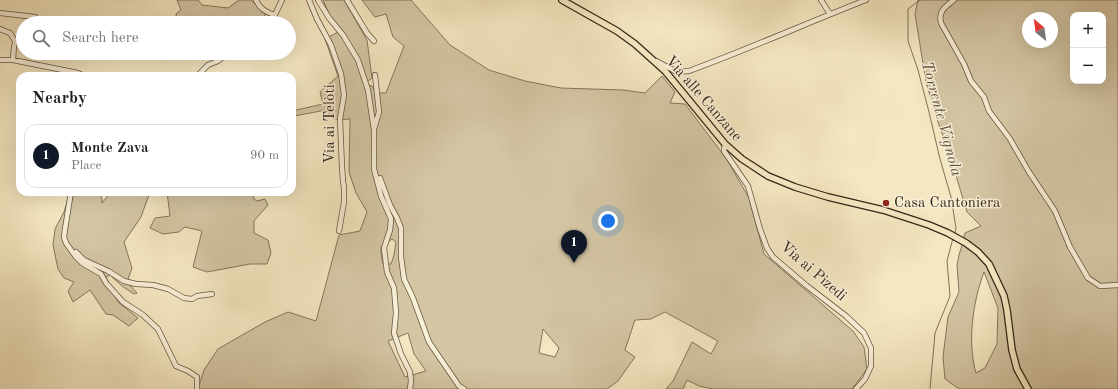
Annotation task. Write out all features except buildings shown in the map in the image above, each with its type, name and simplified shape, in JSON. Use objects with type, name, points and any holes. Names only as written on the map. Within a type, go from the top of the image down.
[{"type":"main road","name":"Via alle Canzane","points":[[562,0],[617,31],[635,44],[665,71],[724,144],[742,159],[768,176],[795,187],[828,197],[883,210],[929,225],[948,233],[978,252],[989,264],[1004,296],[1012,350],[1017,369],[1028,389]]},
{"type":"street","points":[[256,0],[264,11],[274,15],[282,0]]},
{"type":"street","name":"Via ai Telòti","points":[[309,0],[331,45],[341,74],[344,95],[340,118],[344,202],[339,231]]},
{"type":"street","points":[[318,0],[329,18],[343,35],[358,60],[368,90],[374,130],[374,169],[381,196],[390,219],[390,230],[384,248],[387,272],[394,288],[396,313],[394,333],[401,354],[410,372],[410,389]]},
{"type":"street","points":[[347,0],[366,33],[374,41]]},
{"type":"street","points":[[821,0],[830,14]]},
{"type":"street","points":[[650,57],[677,72],[689,71],[770,40],[866,0]]},
{"type":"street","points":[[954,0],[942,12],[940,16],[941,23],[964,64],[971,81],[984,97],[989,112],[1010,139],[1029,172],[1055,211],[1070,247],[1088,278],[1100,286],[1118,285]]},
{"type":"street","points":[[0,13],[26,16]]},
{"type":"street","points":[[0,29],[10,33],[15,41],[13,60]]},
{"type":"street","points":[[0,60],[13,60],[73,72]]},
{"type":"street","points":[[201,72],[208,65],[219,60]]},
{"type":"street","points":[[374,130],[379,112],[375,76]]},
{"type":"street","name":"Via ai Pizedi","points":[[724,144],[724,151],[748,186],[760,229],[767,248],[773,257],[846,316],[864,333],[870,348],[871,366],[865,379],[856,389]]},
{"type":"street","points":[[376,174],[380,179],[401,228],[401,257],[404,279],[413,298],[429,342],[459,386],[464,389]]},
{"type":"street","points":[[70,196],[64,237],[66,243],[82,263],[102,275],[106,283],[123,302],[143,315],[158,329],[176,366],[197,377],[197,389]]},
{"type":"street","points":[[71,250],[84,260],[108,271],[124,281],[136,284],[153,285],[168,289],[184,298],[192,299],[197,296],[212,294]]},
{"type":"shaded area","points":[[177,0],[198,0],[202,5],[228,8],[239,0],[251,0],[265,14],[265,16],[176,16],[176,14],[181,10]]},
{"type":"shaded area","points":[[323,0],[344,0],[367,40],[372,78],[364,84],[372,86],[376,93],[386,93],[404,46],[393,37],[386,14],[375,17],[362,0],[411,0],[450,45],[489,70],[525,81],[561,88],[623,90],[645,93],[662,76],[675,92],[670,103],[685,104],[726,158],[749,198],[764,254],[853,331],[864,347],[867,369],[852,389],[713,389],[699,386],[687,380],[683,389],[666,389],[673,381],[692,342],[711,354],[718,341],[665,312],[651,319],[635,320],[625,350],[635,357],[618,381],[607,389],[198,389],[204,370],[218,349],[265,322],[288,312],[316,321],[339,235],[360,231],[367,212],[356,193],[349,172],[350,119],[337,120],[326,110],[296,116],[296,110],[323,104],[320,92],[338,76],[325,39],[340,31],[332,20]],"holes":[[[392,239],[396,242],[391,264],[383,264],[381,247]],[[543,329],[559,348],[555,357],[539,353]],[[408,333],[414,354],[426,371],[405,377],[388,341]]]},
{"type":"shaded area","points":[[918,0],[1118,0],[1118,389],[1029,389],[1018,369],[1013,350],[1008,310],[990,264],[963,240],[965,233],[981,226],[967,212],[926,82],[915,14]]},
{"type":"shaded area","points":[[69,196],[101,196],[102,203],[108,196],[149,196],[141,217],[124,242],[132,268],[127,282],[137,293],[134,294],[122,286],[110,275],[106,277],[118,302],[138,318],[129,326],[113,315],[106,314],[90,290],[73,302],[68,291],[74,282],[64,278],[58,269],[53,245],[55,229],[64,212]]},
{"type":"shaded area","points":[[168,196],[253,196],[257,201],[265,199],[268,205],[254,221],[254,233],[268,240],[271,253],[267,264],[250,264],[207,272],[193,267],[202,231],[185,227],[179,232],[163,234],[150,228],[155,218],[170,216]]},
{"type":"shaded area","points":[[963,242],[977,253],[988,265],[1003,296],[1011,351],[1026,389],[959,389],[945,379],[943,357],[948,317],[959,292],[957,265]],"holes":[[[984,272],[998,308],[997,344],[985,368],[976,373],[973,361],[972,322],[980,283]]]},
{"type":"waterway","name":"Torrente Vignola","points":[[920,0],[908,9],[908,41],[918,70],[951,197],[956,228],[955,233]]},
{"type":"waterway","name":"Torrente Vignola","points":[[930,389],[935,333],[950,296],[947,261],[953,238]]},
{"type":"place","name":"Casa Cantoniera","points":[[886,203]]},
{"type":"place","name":"Monte Zava","points":[[574,263]]}]
